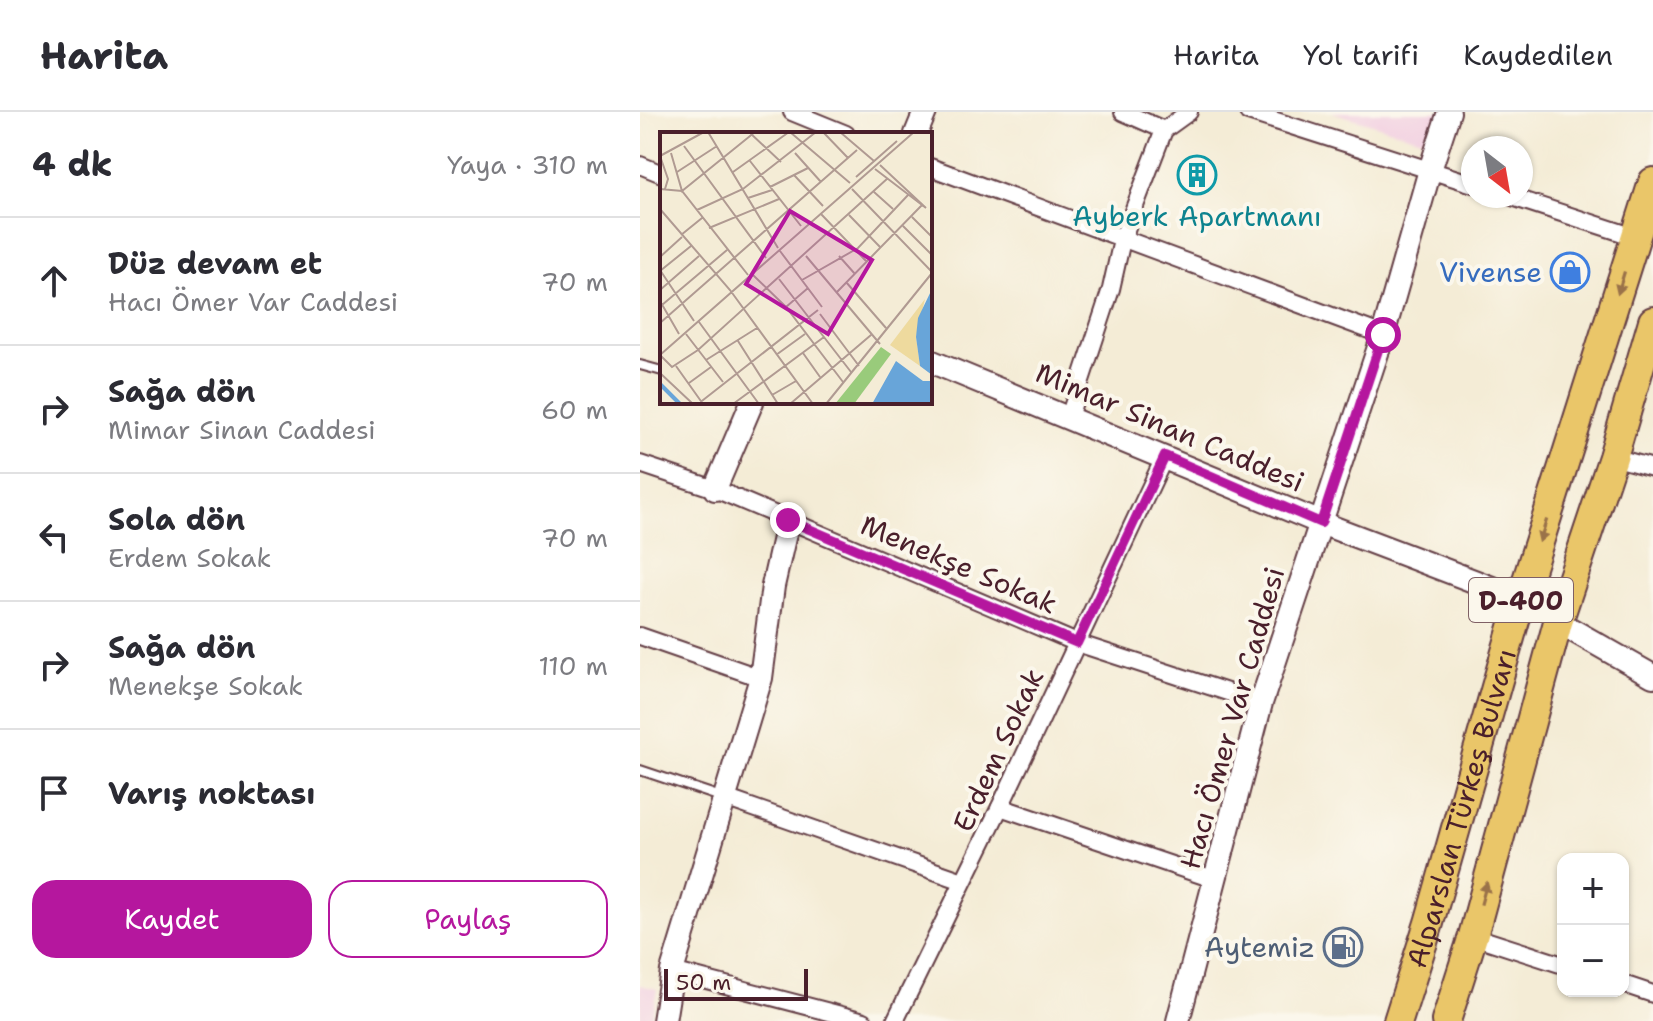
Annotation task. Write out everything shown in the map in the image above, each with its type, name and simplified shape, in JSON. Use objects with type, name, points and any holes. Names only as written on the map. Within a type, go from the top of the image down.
[{"type":"highway","name":"Alparslan Türkeş Bulvarı","points":[[1398,1021],[1521,599],[1653,182]]},
{"type":"highway","name":"Alparslan Türkeş Bulvarı","points":[[1446,1021],[1473,936],[1558,622],[1613,457],[1653,321]]},
{"type":"street","points":[[792,112],[841,132]]},
{"type":"street","points":[[917,132],[925,112]]},
{"type":"street","points":[[1123,112],[1164,130]]},
{"type":"street","points":[[1069,417],[1111,289],[1122,240],[1164,130],[1189,112]]},
{"type":"street","points":[[1248,112],[1461,180]]},
{"type":"street","name":"Hacı Ömer Var Caddesi","points":[[1178,1021],[1261,703],[1383,335],[1449,112]]},
{"type":"street","points":[[640,165],[660,173]]},
{"type":"street","points":[[932,168],[1383,335]]},
{"type":"street","points":[[1533,204],[1635,237]]},
{"type":"street","name":"Mimar Sinan Caddesi","points":[[932,362],[1321,523],[1521,599]]},
{"type":"street","points":[[715,489],[751,404]]},
{"type":"street","name":"Erdem Sokak","points":[[895,1021],[1000,807],[1165,456]]},
{"type":"street","points":[[1613,457],[1653,468]]},
{"type":"street","name":"Menekşe Sokak","points":[[640,464],[715,489],[1077,643],[1261,703]]},
{"type":"street","points":[[664,1021],[672,971],[761,678],[773,586],[788,520]]},
{"type":"street","points":[[1558,622],[1653,676]]},
{"type":"street","points":[[640,636],[761,678]]},
{"type":"street","points":[[725,798],[963,881]]},
{"type":"street","points":[[1000,807],[1216,880]]},
{"type":"street","points":[[1473,936],[1557,963]]},
{"type":"street","points":[[672,971],[864,1021]]},
{"type":"street","points":[[1629,986],[1653,994]]},
{"type":"lane","points":[[640,365],[660,370]]},
{"type":"lane","points":[[640,770],[725,798]]},
{"type":"shaded area","points":[[1332,112],[1442,112],[1438,126],[1422,139]]},
{"type":"shaded area","points":[[640,985],[657,989],[651,1021],[640,1021]]},
{"type":"place","name":"Ayberk Apartmanı","points":[[1197,175]]},
{"type":"place","name":"Vivense","points":[[1570,272]]},
{"type":"place","name":"Aytemiz","points":[[1343,947]]},
{"type":"route","points":[[788,520],[1077,643],[1165,456],[1321,523],[1383,335]]}]
